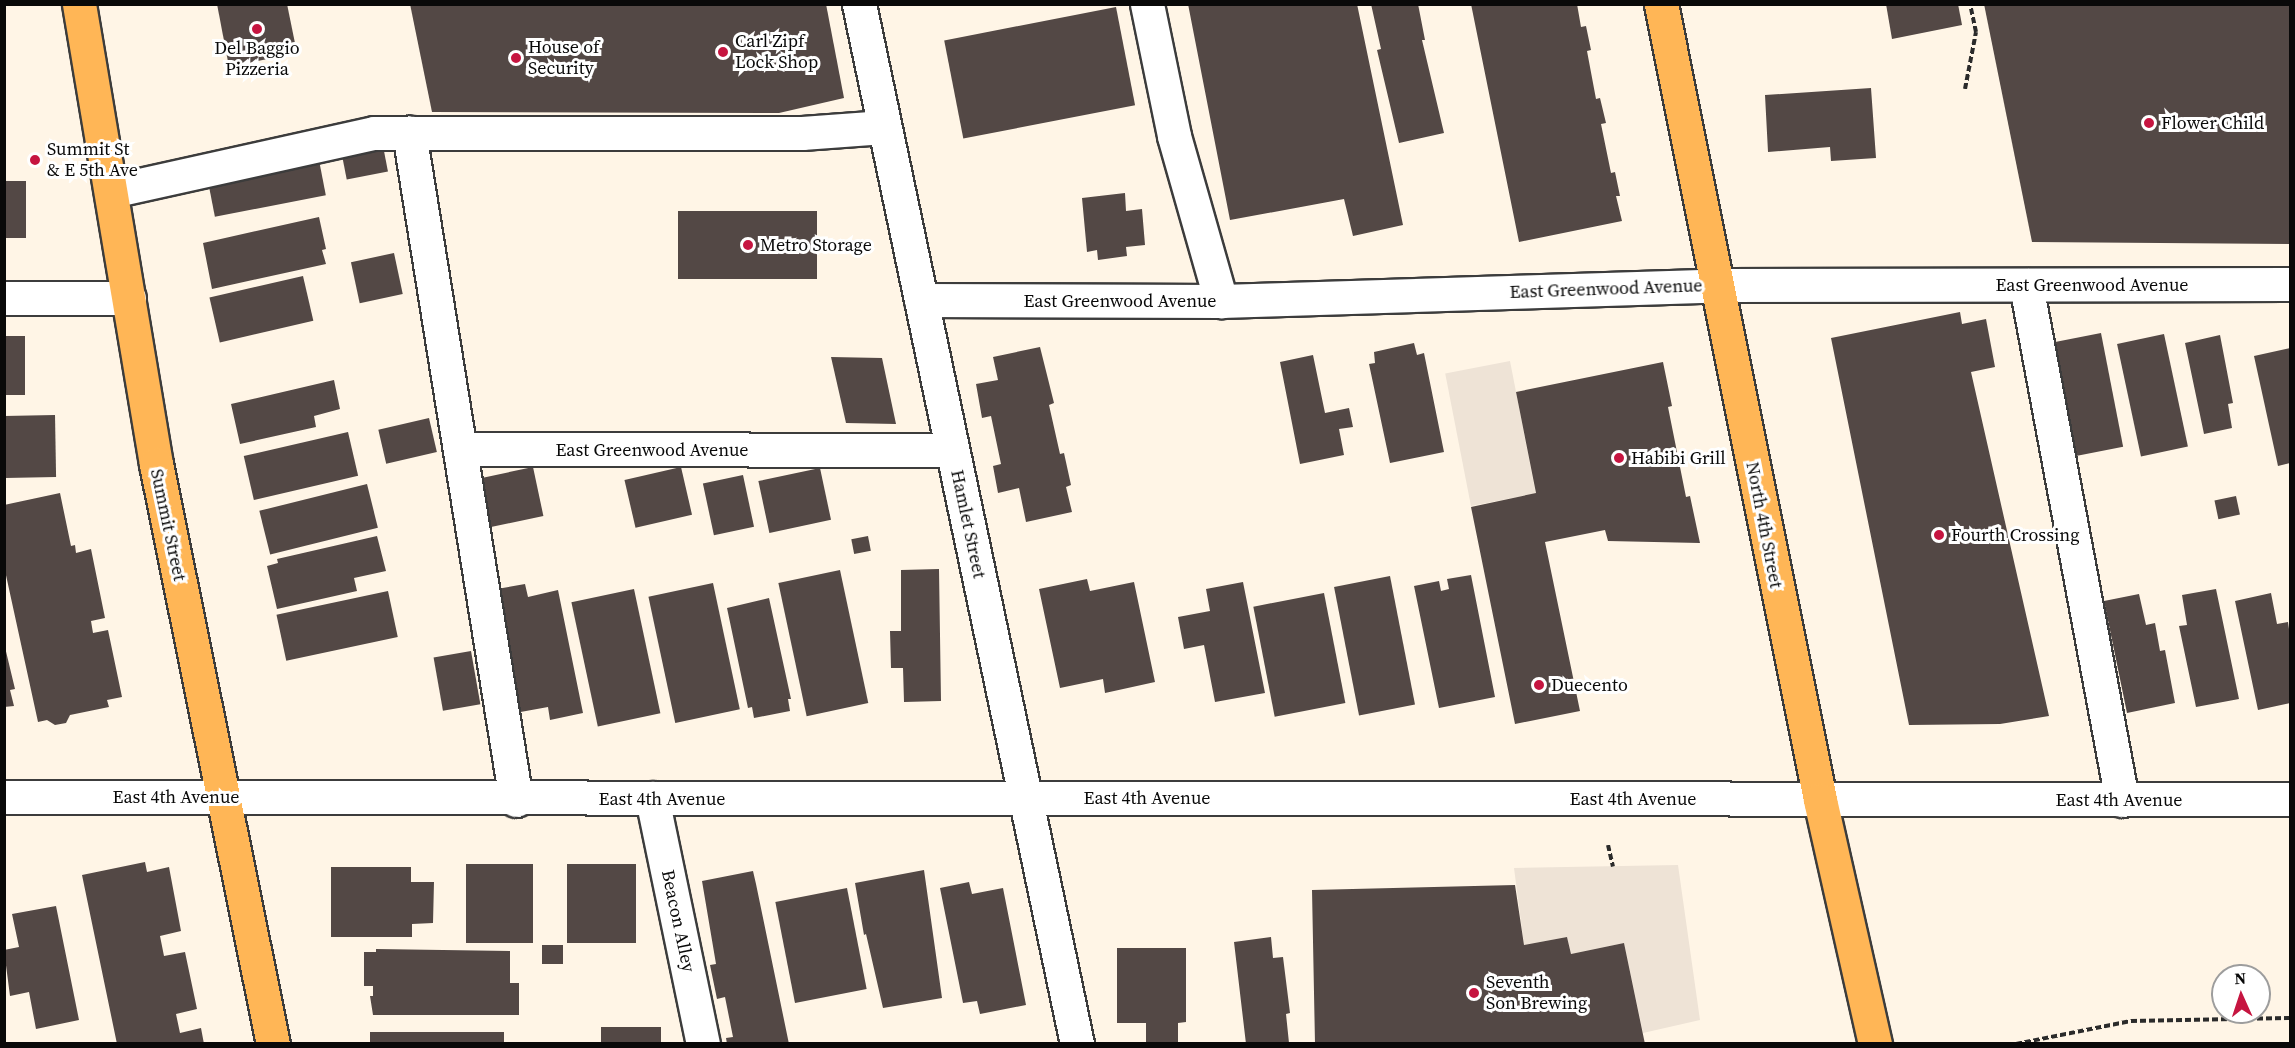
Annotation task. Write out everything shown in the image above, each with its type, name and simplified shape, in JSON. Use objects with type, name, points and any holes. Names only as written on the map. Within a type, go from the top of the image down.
[{"type":"main road","name":"Summit Street","points":[[80,4],[156,464],[273,1044]]},
{"type":"main road","name":"North 4th Street","points":[[1661,4],[1820,800],[1875,1044]]},
{"type":"street","name":"Hamlet Street","points":[[859,4],[1077,1044]]},
{"type":"street","points":[[1147,4],[1174,136],[1221,301]]},
{"type":"street","points":[[112,191],[374,133],[802,133],[884,127]]},
{"type":"street","points":[[409,133],[516,800]]},
{"type":"street","name":"East Greenwood Avenue","points":[[921,300],[1221,301],[1717,285],[2290,284]]},
{"type":"street","points":[[2026,285],[2122,800]]},
{"type":"street","points":[[4,298],[129,298]]},
{"type":"street","name":"East Greenwood Avenue","points":[[460,449],[952,450]]},
{"type":"street","name":"East 4th Avenue","points":[[4,797],[516,800],[652,798],[2290,799]]},
{"type":"street","name":"Beacon Alley","points":[[652,798],[703,1044]]},
{"type":"path","points":[[1965,89],[1976,32],[1970,4]]},
{"type":"path","points":[[1608,845],[1613,866]]},
{"type":"path","points":[[2016,1044],[2131,1021],[2290,1018]]},
{"type":"shaded area","points":[[1510,361],[1536,494],[1471,506],[1445,374]]},
{"type":"shaded area","points":[[1678,865],[1700,1020],[1643,1033],[1624,943],[1571,954],[1567,937],[1524,945],[1514,868]]},
{"type":"building","name":"Del Baggio Pizzeria","points":[[217,4],[287,4],[297,53],[229,67]]},
{"type":"building","points":[[410,4],[826,4],[844,98],[779,113],[432,112]]},
{"type":"building","points":[[1188,4],[1357,4],[1403,225],[1353,236],[1344,199],[1230,220]]},
{"type":"building","points":[[1371,4],[1418,4],[1425,40],[1422,40],[1444,133],[1399,143],[1377,50],[1381,49]]},
{"type":"building","points":[[1471,4],[1577,4],[1581,27],[1586,26],[1591,50],[1587,51],[1596,99],[1600,98],[1606,123],[1601,124],[1611,173],[1615,172],[1620,196],[1616,196],[1622,221],[1519,242]]},
{"type":"building","points":[[1886,4],[1958,4],[1962,25],[1892,39]]},
{"type":"building","name":"Flower Child","points":[[1984,4],[2290,4],[2290,244],[2032,242]]},
{"type":"building","points":[[1116,7],[1135,105],[963,139],[944,40]]},
{"type":"building","points":[[1871,88],[1876,158],[1831,161],[1830,147],[1768,152],[1765,95]]},
{"type":"building","points":[[383,146],[388,172],[347,180],[342,154]]},
{"type":"building","points":[[318,155],[326,195],[215,217],[207,177]]},
{"type":"building","points":[[4,181],[26,181],[26,238],[4,238]]},
{"type":"building","points":[[1125,193],[1126,211],[1142,209],[1145,245],[1126,247],[1127,256],[1098,260],[1097,250],[1087,252],[1082,198]]},
{"type":"building","name":"Metro Storage","points":[[678,211],[817,211],[817,279],[678,279]]},
{"type":"building","points":[[319,217],[326,249],[322,250],[326,264],[212,289],[203,243]]},
{"type":"building","points":[[394,253],[403,294],[360,303],[351,262]]},
{"type":"building","points":[[303,276],[313,321],[220,342],[209,298]]},
{"type":"building","name":"Fourth Crossing","points":[[1960,312],[1962,324],[1986,319],[1995,367],[1971,372],[2049,716],[2000,724],[1909,725],[1831,338]]},
{"type":"building","points":[[2101,333],[2123,447],[2076,456],[2054,342]]},
{"type":"building","points":[[2164,334],[2188,446],[2141,456],[2117,344]]},
{"type":"building","points":[[2220,335],[2233,403],[2228,404],[2232,428],[2204,434],[2185,343]]},
{"type":"building","points":[[4,336],[25,336],[25,395],[4,395]]},
{"type":"building","points":[[1414,343],[1417,355],[1424,353],[1444,452],[1390,463],[1369,364],[1375,363],[1374,352]]},
{"type":"building","points":[[1040,347],[1054,403],[1049,405],[1060,454],[1064,453],[1071,485],[1066,487],[1072,512],[1026,522],[1019,488],[998,493],[993,466],[1001,464],[991,416],[982,418],[976,384],[998,380],[993,357]]},
{"type":"building","points":[[2290,348],[2290,463],[2278,466],[2254,356]]},
{"type":"building","points":[[1313,355],[1325,413],[1349,408],[1353,427],[1339,429],[1344,455],[1300,464],[1280,362]]},
{"type":"building","points":[[831,357],[882,358],[896,424],[846,423]]},
{"type":"building","points":[[1663,362],[1672,406],[1668,407],[1686,497],[1690,496],[1700,543],[1608,541],[1605,530],[1545,542],[1580,711],[1515,724],[1471,507],[1536,493],[1516,392]]},
{"type":"building","points":[[334,380],[340,409],[314,416],[316,427],[240,444],[231,404]]},
{"type":"building","points":[[55,415],[56,477],[5,478],[4,416]]},
{"type":"building","points":[[429,418],[437,452],[386,464],[378,430]]},
{"type":"building","points":[[348,432],[358,476],[254,500],[244,456]]},
{"type":"building","points":[[533,467],[543,516],[489,528],[478,479]]},
{"type":"building","points":[[681,467],[692,515],[636,528],[624,480]]},
{"type":"building","points":[[820,468],[831,520],[769,533],[758,481]]},
{"type":"building","points":[[743,475],[754,527],[714,535],[703,484]]},
{"type":"building","points":[[367,484],[378,528],[270,555],[259,511]]},
{"type":"building","points":[[60,493],[71,546],[75,545],[76,553],[91,549],[105,618],[91,621],[93,633],[108,630],[122,697],[107,700],[109,707],[70,715],[66,723],[55,725],[47,720],[38,722],[4,566],[4,505]]},
{"type":"building","points":[[2236,496],[2240,515],[2218,519],[2214,501]]},
{"type":"building","points":[[377,536],[386,571],[354,578],[357,591],[277,609],[267,566],[278,563],[277,559]]},
{"type":"building","points":[[868,536],[871,551],[854,554],[851,539]]},
{"type":"building","points":[[939,569],[941,701],[904,702],[903,668],[891,668],[890,631],[901,631],[901,570]]},
{"type":"building","points":[[840,570],[868,703],[807,716],[778,583]]},
{"type":"building","points":[[1471,575],[1495,697],[1439,708],[1414,586],[1439,581],[1441,591],[1449,589],[1447,579]]},
{"type":"building","points":[[1390,576],[1415,705],[1359,715],[1334,587]]},
{"type":"building","points":[[1087,579],[1090,591],[1134,582],[1155,682],[1105,693],[1103,679],[1060,688],[1039,589]]},
{"type":"building","points":[[1243,582],[1265,693],[1215,702],[1204,645],[1184,649],[1178,617],[1210,611],[1206,589]]},
{"type":"building","points":[[713,583],[740,709],[675,723],[648,597]]},
{"type":"building","points":[[525,584],[528,597],[558,590],[583,713],[550,720],[548,707],[515,713],[491,590]]},
{"type":"building","points":[[634,589],[660,713],[598,727],[571,602]]},
{"type":"building","points":[[2216,589],[2239,699],[2196,707],[2179,626],[2187,625],[2182,595]]},
{"type":"building","points":[[388,591],[398,637],[286,661],[276,615]]},
{"type":"building","points":[[1324,593],[1345,703],[1275,717],[1253,607]]},
{"type":"building","points":[[2271,593],[2277,624],[2288,622],[2290,703],[2258,710],[2235,601]]},
{"type":"building","points":[[2139,594],[2146,625],[2155,623],[2160,651],[2165,650],[2175,703],[2127,713],[2104,601]]},
{"type":"building","points":[[769,598],[791,699],[788,699],[790,711],[754,718],[752,707],[748,708],[727,608]]},
{"type":"building","points":[[4,643],[15,689],[10,690],[14,706],[4,707]]},
{"type":"building","points":[[471,651],[480,704],[443,711],[434,658]]},
{"type":"building","points":[[145,862],[147,872],[169,867],[181,931],[160,936],[164,956],[185,952],[197,1009],[176,1014],[180,1033],[201,1028],[204,1044],[117,1044],[82,875]]},
{"type":"building","points":[[466,864],[533,864],[533,943],[466,943]]},
{"type":"building","points":[[567,864],[636,864],[636,943],[567,943]]},
{"type":"building","points":[[331,867],[411,867],[411,882],[434,882],[433,923],[412,924],[412,937],[331,937]]},
{"type":"building","points":[[924,870],[942,998],[883,1008],[866,934],[864,935],[855,883]]},
{"type":"building","points":[[753,871],[789,1044],[727,1044],[726,1038],[733,1037],[725,997],[717,999],[710,965],[716,964],[702,881]]},
{"type":"building","points":[[969,882],[972,894],[1003,888],[1026,1005],[980,1014],[977,1001],[963,1003],[940,888]]},
{"type":"building","name":"Seventh Son Brewing","points":[[1515,885],[1524,945],[1567,937],[1571,954],[1624,943],[1645,1044],[1315,1044],[1312,890]]},
{"type":"building","points":[[847,888],[867,989],[795,1003],[775,902]]},
{"type":"building","points":[[56,906],[79,1020],[36,1029],[29,992],[10,996],[4,950],[19,947],[12,914]]},
{"type":"building","points":[[1271,937],[1273,958],[1283,957],[1290,1013],[1286,1014],[1289,1043],[1246,1044],[1234,942]]},
{"type":"building","points":[[542,945],[563,945],[563,964],[542,964]]},
{"type":"building","points":[[1117,948],[1186,948],[1186,1022],[1178,1023],[1178,1044],[1146,1044],[1146,1023],[1117,1023]]},
{"type":"building","points":[[376,949],[510,951],[510,983],[519,983],[519,1015],[373,1015],[370,996],[373,996],[373,986],[364,986],[364,952],[376,952]]},
{"type":"building","points":[[601,1027],[661,1027],[661,1044],[601,1044]]},
{"type":"building","points":[[370,1032],[504,1032],[504,1044],[370,1044]]},
{"type":"place","name":"Del Baggio Pizzeria","points":[[257,29]]},
{"type":"place","name":"Carl Zipf Lock Shop","points":[[723,52]]},
{"type":"place","name":"House of Security","points":[[516,58]]},
{"type":"place","name":"Flower Child","points":[[2149,123]]},
{"type":"place","name":"Summit St & E 5th Ave","points":[[35,160]]},
{"type":"place","name":"Metro Storage","points":[[748,245]]},
{"type":"place","name":"Habibi Grill","points":[[1619,458]]},
{"type":"place","name":"Fourth Crossing","points":[[1939,535]]},
{"type":"place","name":"Duecento","points":[[1539,685]]},
{"type":"place","name":"Seventh Son Brewing","points":[[1474,993]]}]
